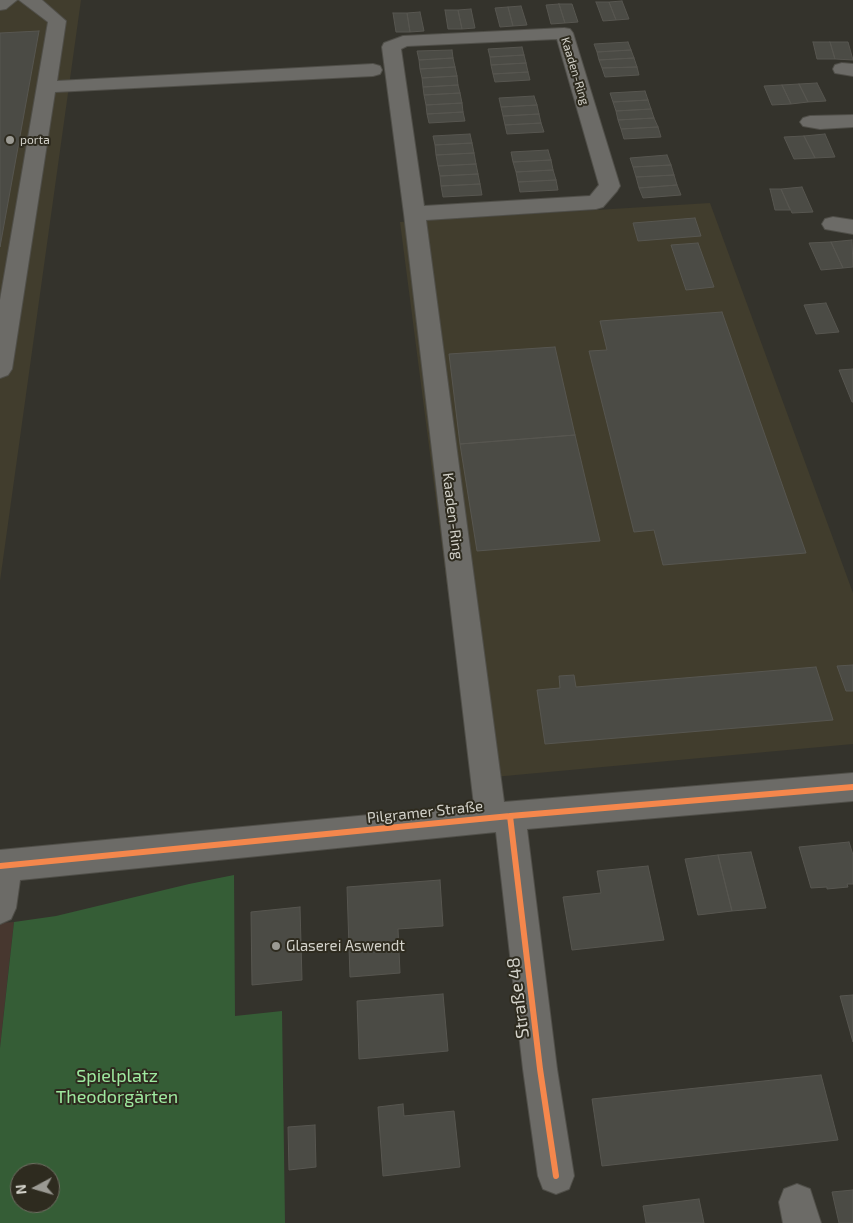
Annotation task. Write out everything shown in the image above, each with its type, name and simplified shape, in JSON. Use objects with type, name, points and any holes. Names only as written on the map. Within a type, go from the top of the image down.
[{"type":"street","points":[[0,5],[8,0]]},
{"type":"street","points":[[0,370],[58,21],[35,3],[28,0]]},
{"type":"street","name":"Kaaden-Ring","points":[[415,214],[596,202],[610,186],[564,33],[403,41],[391,47],[500,817]]},
{"type":"street","points":[[47,88],[373,70]]},
{"type":"street","points":[[810,122],[853,121]]},
{"type":"street","name":"Pilgramer Straße","points":[[3,866],[500,817],[853,787]]},
{"type":"street","name":"Straße 48","points":[[500,817],[556,1176]]},
{"type":"street","points":[[0,908],[3,866]]},
{"type":"shaded area","points":[[0,0],[81,0],[0,581]]},
{"type":"shaded area","points":[[710,203],[853,593],[853,744],[472,779],[400,222]]},
{"type":"shaded area","points":[[14,922],[8,975],[0,1048],[0,923]]},
{"type":"green space","name":"Spielplatz Theodorgärten","points":[[234,875],[235,1016],[282,1011],[285,1223],[0,1223],[0,1048],[14,922],[56,916]]},
{"type":"building","points":[[622,1],[629,19],[616,20],[609,2]]},
{"type":"building","points":[[596,2],[609,2],[616,20],[603,21]]},
{"type":"building","points":[[559,4],[572,4],[578,22],[565,23]]},
{"type":"building","points":[[559,4],[565,23],[551,24],[546,5]]},
{"type":"building","points":[[521,6],[527,25],[513,26],[508,7]]},
{"type":"building","points":[[508,7],[513,26],[500,27],[495,8]]},
{"type":"building","points":[[471,9],[475,28],[462,29],[458,10]]},
{"type":"building","points":[[445,10],[458,10],[462,29],[448,29]]},
{"type":"building","points":[[420,12],[424,31],[410,32],[407,13]]},
{"type":"building","points":[[393,13],[407,13],[410,32],[396,32]]},
{"type":"building","name":"porta","points":[[39,31],[0,247],[0,33]]},
{"type":"building","points":[[628,42],[631,50],[597,52],[594,44]]},
{"type":"building","points":[[813,42],[830,42],[835,59],[817,59]]},
{"type":"building","points":[[830,42],[848,42],[853,60],[835,59]]},
{"type":"building","points":[[522,47],[524,55],[490,57],[488,49]]},
{"type":"building","points":[[452,50],[453,58],[419,60],[417,51]]},
{"type":"building","points":[[631,50],[634,58],[599,60],[597,52]]},
{"type":"building","points":[[524,55],[526,63],[491,65],[490,57]]},
{"type":"building","points":[[453,58],[455,67],[420,69],[419,60]]},
{"type":"building","points":[[634,58],[637,67],[602,68],[599,60]]},
{"type":"building","points":[[526,63],[528,72],[493,74],[491,65]]},
{"type":"building","points":[[455,67],[457,76],[422,78],[420,69]]},
{"type":"building","points":[[637,67],[639,75],[605,77],[602,68]]},
{"type":"building","points":[[528,72],[530,80],[495,82],[493,74]]},
{"type":"building","points":[[457,76],[458,85],[423,87],[422,78]]},
{"type":"building","points":[[817,83],[826,101],[808,102],[799,84]]},
{"type":"building","points":[[799,84],[808,102],[791,104],[782,85]]},
{"type":"building","points":[[458,85],[460,93],[424,95],[423,87]]},
{"type":"building","points":[[782,85],[791,104],[772,105],[764,86]]},
{"type":"building","points":[[645,91],[648,100],[613,102],[610,93]]},
{"type":"building","points":[[460,93],[462,103],[426,105],[424,95]]},
{"type":"building","points":[[534,96],[537,105],[501,107],[499,98]]},
{"type":"building","points":[[648,100],[651,109],[616,111],[613,102]]},
{"type":"building","points":[[462,103],[463,112],[427,114],[426,105]]},
{"type":"building","points":[[537,105],[539,114],[503,116],[501,107]]},
{"type":"building","points":[[651,109],[654,118],[618,120],[616,111]]},
{"type":"building","points":[[463,112],[465,121],[429,123],[427,114]]},
{"type":"building","points":[[539,114],[541,123],[505,125],[503,116]]},
{"type":"building","points":[[654,118],[658,127],[621,129],[618,120]]},
{"type":"building","points":[[541,123],[544,132],[507,134],[505,125]]},
{"type":"building","points":[[658,127],[661,137],[624,139],[621,129]]},
{"type":"building","points":[[470,134],[472,143],[435,145],[433,136]]},
{"type":"building","points":[[825,134],[835,157],[815,158],[804,136]]},
{"type":"building","points":[[804,136],[815,158],[794,159],[784,137]]},
{"type":"building","points":[[472,143],[474,153],[436,155],[435,145]]},
{"type":"building","points":[[548,150],[551,160],[513,162],[511,152]]},
{"type":"building","points":[[474,153],[476,164],[438,166],[436,155]]},
{"type":"building","points":[[667,155],[671,165],[633,167],[630,158]]},
{"type":"building","points":[[551,160],[553,170],[516,172],[513,162]]},
{"type":"building","points":[[476,164],[478,174],[440,176],[438,166]]},
{"type":"building","points":[[671,165],[674,175],[636,177],[633,167]]},
{"type":"building","points":[[553,170],[556,180],[518,182],[516,172]]},
{"type":"building","points":[[478,174],[480,184],[441,186],[440,176]]},
{"type":"building","points":[[674,175],[677,185],[639,188],[636,177]]},
{"type":"building","points":[[556,180],[558,190],[520,192],[518,182]]},
{"type":"building","points":[[480,184],[482,195],[443,197],[441,186]]},
{"type":"building","points":[[677,185],[681,195],[643,198],[639,188]]},
{"type":"building","points":[[802,187],[813,212],[792,213],[781,189]]},
{"type":"building","points":[[770,189],[781,189],[790,210],[775,210]]},
{"type":"building","points":[[695,218],[701,236],[638,241],[633,223]]},
{"type":"building","points":[[852,240],[853,267],[843,268],[831,242]]},
{"type":"building","points":[[831,242],[843,268],[821,270],[809,243]]},
{"type":"building","points":[[698,243],[714,287],[686,290],[671,245]]},
{"type":"building","points":[[826,303],[839,332],[816,334],[804,305]]},
{"type":"building","points":[[722,312],[806,553],[663,565],[654,530],[634,532],[589,351],[607,350],[600,321]]},
{"type":"building","points":[[555,347],[575,435],[460,444],[449,354]]},
{"type":"building","points":[[853,369],[853,402],[852,402],[839,370]]},
{"type":"building","points":[[575,435],[600,541],[477,551],[460,444]]},
{"type":"building","points":[[853,665],[853,691],[846,691],[837,666]]},
{"type":"building","points":[[816,667],[833,720],[545,744],[537,690],[560,688],[559,676],[574,675],[576,687]]},
{"type":"building","points":[[849,842],[853,855],[853,884],[847,884],[848,887],[827,889],[827,887],[811,888],[799,847]]},
{"type":"building","points":[[751,852],[766,908],[732,911],[718,855]]},
{"type":"building","points":[[718,855],[732,911],[698,915],[685,859]]},
{"type":"building","points":[[648,866],[664,940],[572,950],[563,897],[601,893],[597,871]]},
{"type":"building","points":[[440,880],[443,926],[398,929],[400,973],[350,977],[347,887]]},
{"type":"building","name":"Glaserei Aswendt","points":[[300,907],[302,980],[252,985],[251,912]]},
{"type":"building","points":[[443,994],[448,1051],[359,1059],[357,1001]]},
{"type":"building","points":[[853,995],[853,1042],[840,996]]},
{"type":"building","points":[[821,1075],[838,1140],[602,1166],[592,1099]]},
{"type":"building","points":[[403,1104],[404,1116],[454,1111],[460,1167],[383,1176],[378,1107]]},
{"type":"building","points":[[315,1125],[316,1167],[289,1170],[288,1127]]},
{"type":"building","points":[[853,1190],[853,1223],[839,1223],[832,1192]]},
{"type":"building","points":[[699,1199],[704,1223],[646,1223],[643,1206]]},
{"type":"cycle path","points":[[0,866],[510,816],[853,787]]},
{"type":"cycle path","points":[[510,816],[540,1069],[556,1176]]},
{"type":"place","name":"porta","points":[[10,140]]},
{"type":"place","name":"Glaserei Aswendt","points":[[276,946]]}]
